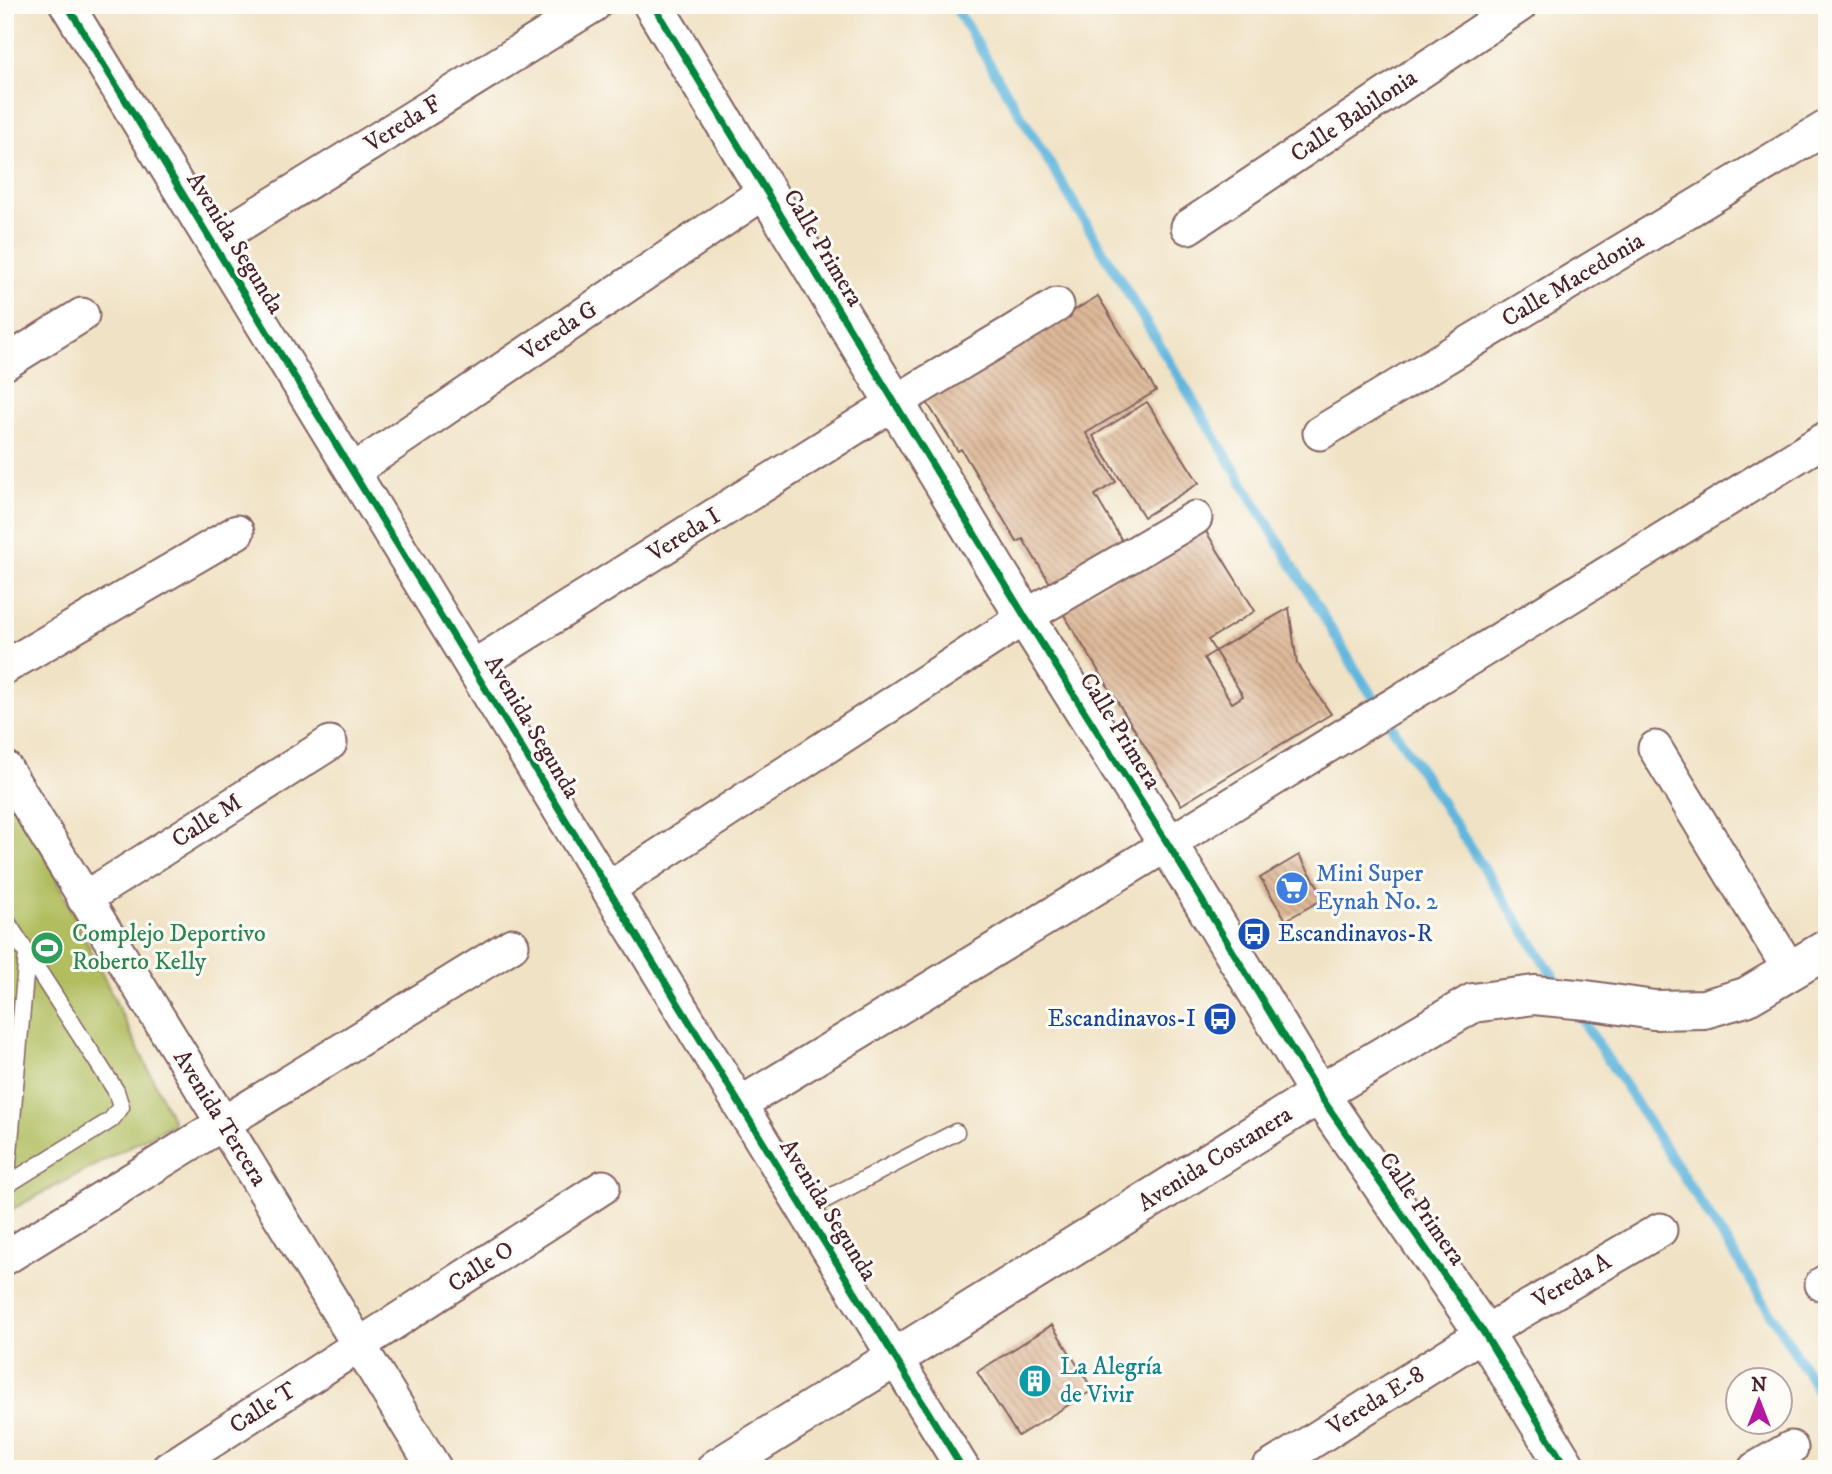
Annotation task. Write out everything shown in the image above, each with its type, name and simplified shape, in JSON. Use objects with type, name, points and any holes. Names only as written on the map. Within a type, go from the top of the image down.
[{"type":"street","name":"Avenida Segunda","points":[[67,5],[963,1469]]},
{"type":"street","name":"Vereda F","points":[[212,242],[594,5]]},
{"type":"street","name":"Calle Primera","points":[[653,5],[1319,1094],[1483,1333],[1567,1469]]},
{"type":"street","name":"Calle Babilonia","points":[[1188,227],[1520,5]]},
{"type":"street","name":"Calle Macedonia","points":[[1320,433],[1827,127]]},
{"type":"street","name":"Vereda G","points":[[353,471],[766,191]]},
{"type":"street","name":"Vereda I","points":[[473,667],[894,403],[1057,305]]},
{"type":"street","points":[[5,363],[82,315]]},
{"type":"street","points":[[740,1104],[1827,438]]},
{"type":"street","points":[[608,888],[1025,617],[1195,519]]},
{"type":"street","points":[[5,667],[237,532]]},
{"type":"street","name":"Calle M","points":[[84,900],[330,743]]},
{"type":"street","points":[[1655,748],[1791,972]]},
{"type":"street","name":"Avenida Tercera","points":[[5,768],[435,1469]]},
{"type":"street","points":[[5,1258],[512,946]]},
{"type":"street","name":"Avenida Costanera","points":[[716,1469],[1319,1094],[1473,1003],[1534,995],[1654,1010],[1704,1009],[1746,997],[1827,949]]},
{"type":"street","name":"Calle O","points":[[358,1347],[603,1186]]},
{"type":"street","name":"Vereda A","points":[[1483,1333],[1660,1230]]},
{"type":"street","name":"Vereda E-8","points":[[1268,1469],[1483,1333]]},
{"type":"street","name":"Calle T","points":[[168,1469],[358,1347]]},
{"type":"street","points":[[1755,1469],[1791,1448]]},
{"type":"lane","points":[[5,919],[116,1091],[121,1107],[111,1120],[6,1186]]},
{"type":"lane","points":[[6,1186],[27,954]]},
{"type":"lane","points":[[805,1210],[956,1132]]},
{"type":"green space","name":"Complejo Deportivo Roberto Kelly","points":[[5,772],[174,1123],[5,1213]]},
{"type":"building","points":[[1098,296],[1156,391],[1086,433],[1116,482],[1095,495],[1124,544],[1053,588],[1023,539],[1017,542],[961,449],[958,451],[926,401]]},
{"type":"building","points":[[1147,402],[1199,483],[1144,517],[1093,436]]},
{"type":"building","points":[[1202,525],[1255,611],[1208,640],[1215,651],[1289,608],[1297,664],[1331,714],[1181,805],[1061,610]],"holes":[[[1215,651],[1243,696],[1232,703],[1204,658]]]},
{"type":"building","name":"Mini Super Eynah No. 2","points":[[1299,855],[1325,898],[1286,920],[1260,878]]},
{"type":"building","name":"La Alegría de Vivir","points":[[1052,1325],[1093,1390],[1018,1436],[977,1372]]},
{"type":"waterway","points":[[954,5],[1360,677],[1561,988]]},
{"type":"waterway","points":[[1574,1007],[1746,1273],[1827,1405]]},
{"type":"cycle path","points":[[67,5],[963,1469]]},
{"type":"cycle path","points":[[653,5],[1319,1094],[1484,1333],[1567,1469]]},
{"type":"place","name":"Mini Super Eynah No. 2","points":[[1292,888]]},
{"type":"place","name":"Escandinavos-R","points":[[1254,934]]},
{"type":"place","name":"Complejo Deportivo Roberto Kelly","points":[[47,948]]},
{"type":"place","name":"Escandinavos-I","points":[[1220,1019]]},
{"type":"place","name":"La Alegría de Vivir","points":[[1035,1381]]}]
